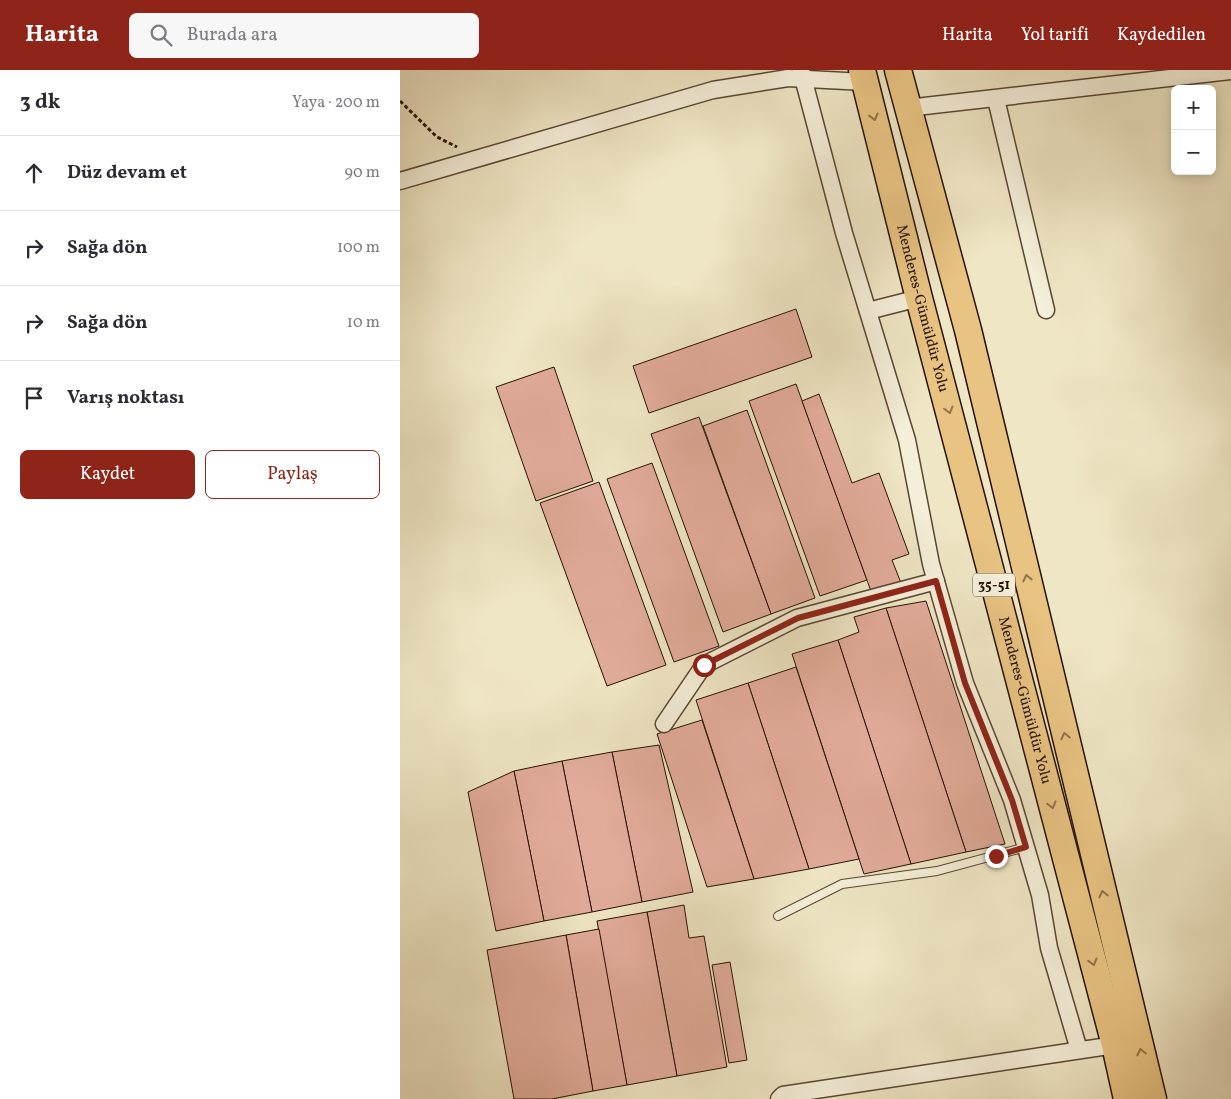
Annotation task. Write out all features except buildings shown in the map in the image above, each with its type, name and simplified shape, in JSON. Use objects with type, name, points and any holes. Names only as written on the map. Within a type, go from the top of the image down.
[{"type":"main road","name":"Menderes-Gümüldür Yolu","points":[[898,70],[968,330],[1152,1099]]},
{"type":"main road","name":"Menderes-Gümüldür Yolu","points":[[864,76],[919,298],[1115,1045],[1127,1099]]},
{"type":"street","points":[[907,108],[1231,71]]},
{"type":"street","points":[[801,74],[844,233],[907,440],[930,564],[965,683],[1012,800],[1040,895],[1049,948],[1079,1050]]},
{"type":"street","points":[[400,181],[714,90],[788,78],[801,74],[864,76]]},
{"type":"street","points":[[996,99],[1046,310]]},
{"type":"street","points":[[868,311],[919,298]]},
{"type":"street","points":[[664,724],[704,665],[798,618],[936,581]]},
{"type":"street","points":[[779,1099],[783,1095],[1115,1045]]},
{"type":"lane","points":[[778,916],[842,884],[937,871],[1026,847]]},
{"type":"path","points":[[400,101],[437,137],[480,158]]},
{"type":"route","points":[[704,665],[798,618],[936,581],[965,683],[1012,800],[1026,847],[996,856]]}]
